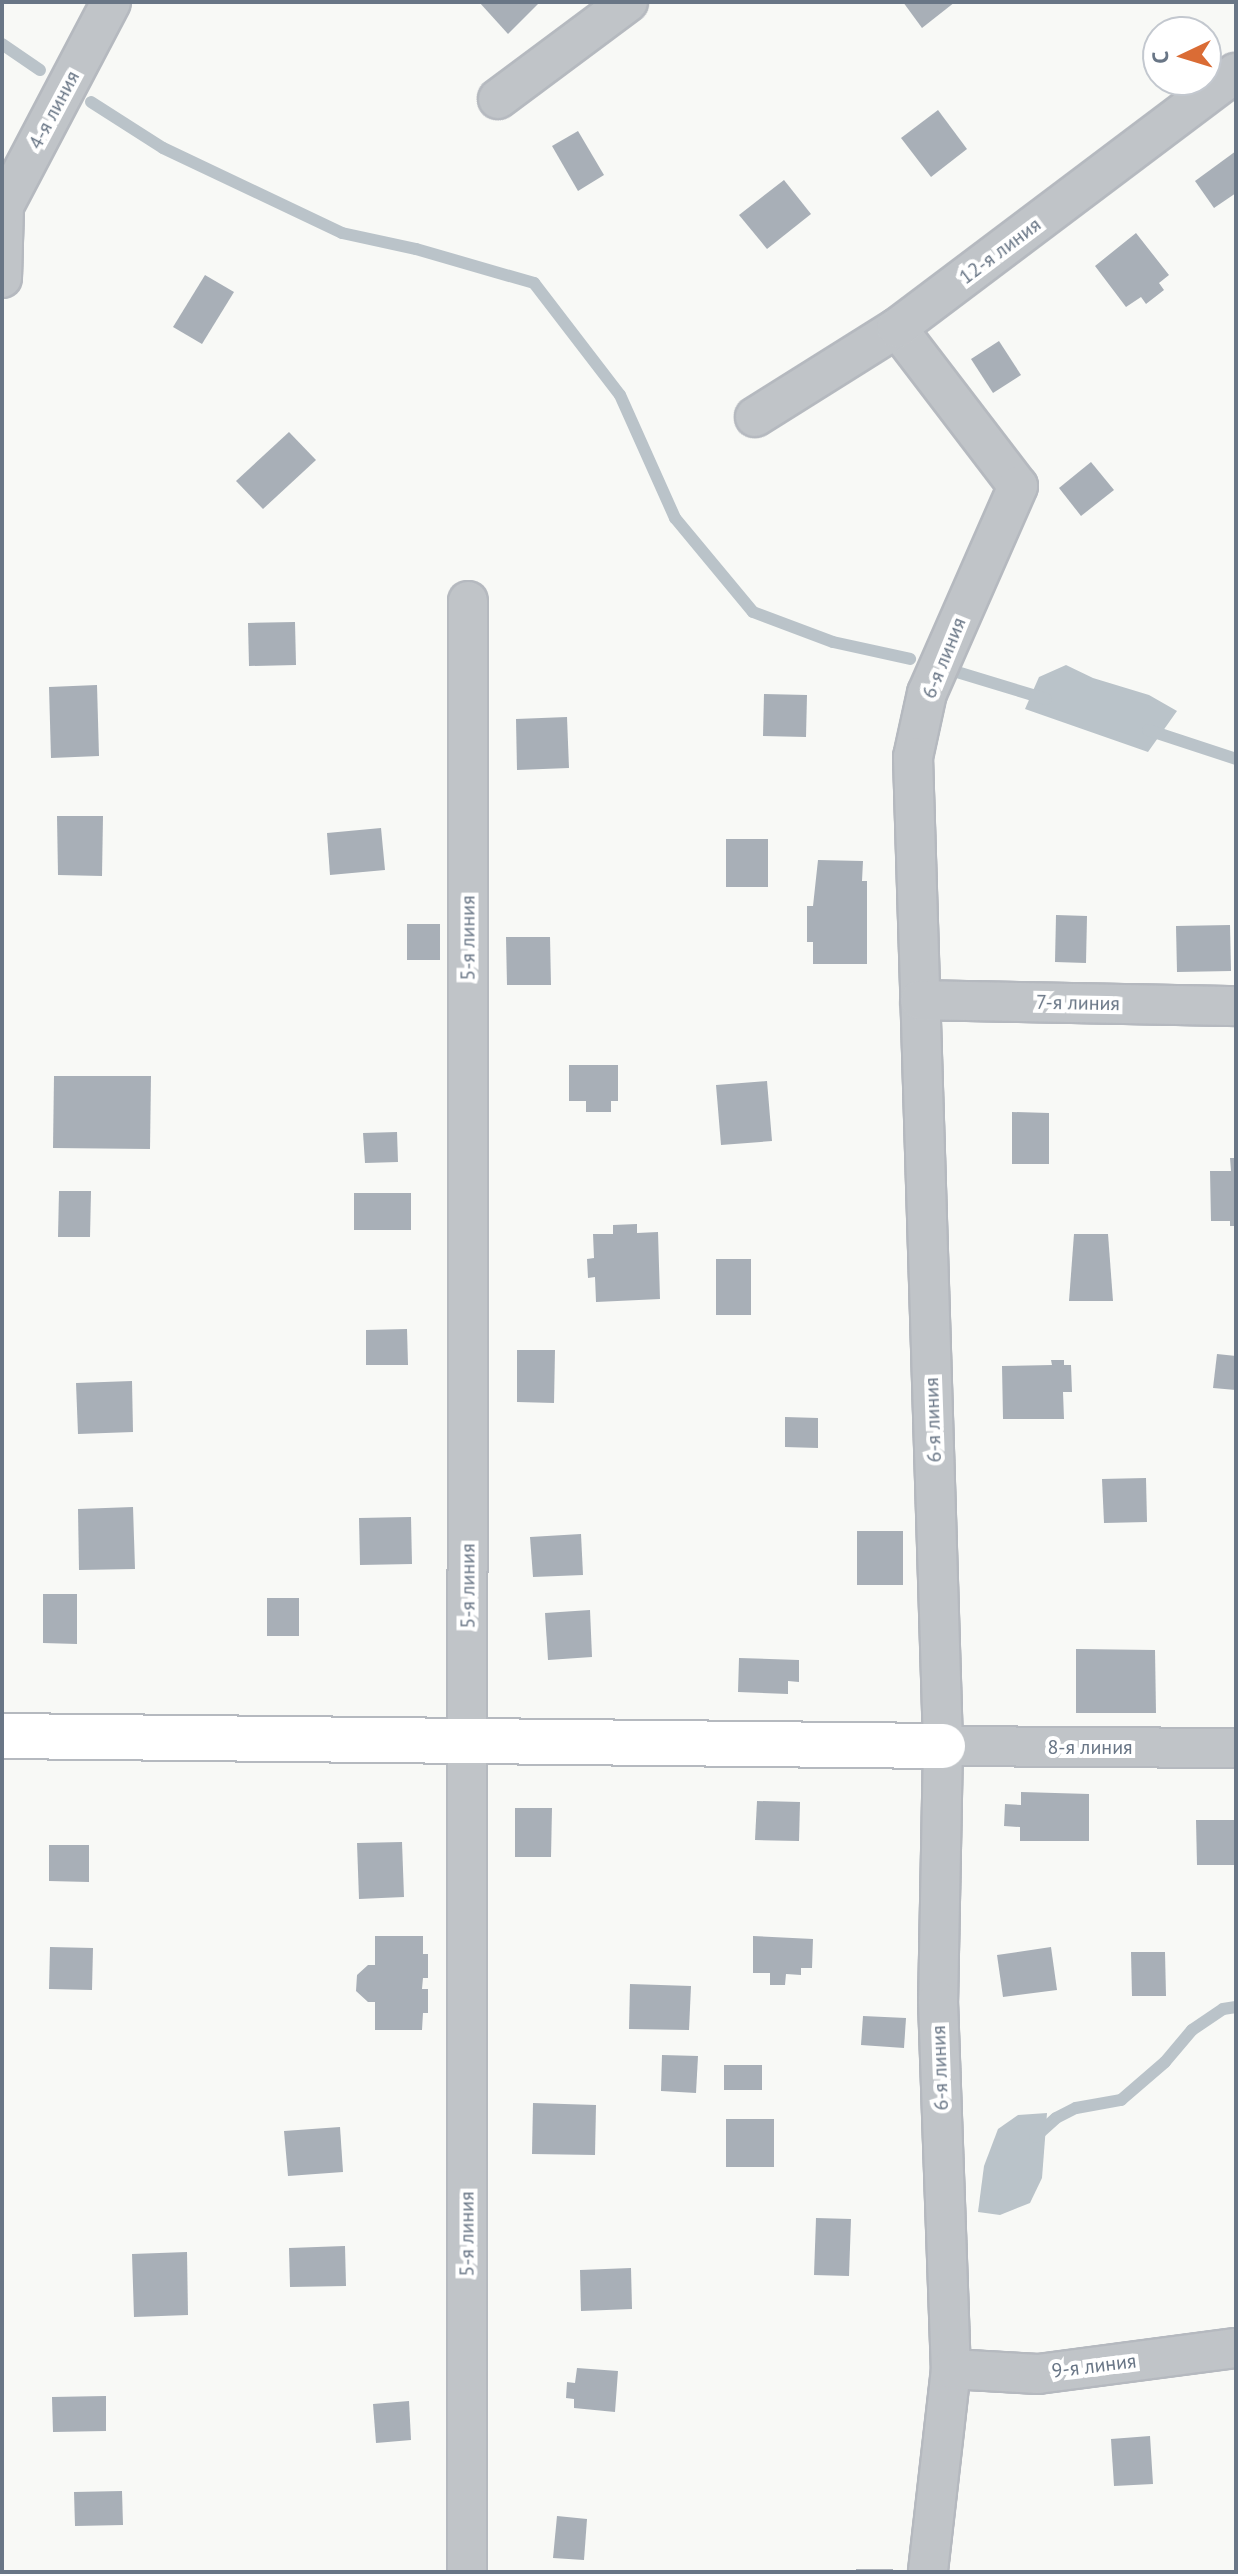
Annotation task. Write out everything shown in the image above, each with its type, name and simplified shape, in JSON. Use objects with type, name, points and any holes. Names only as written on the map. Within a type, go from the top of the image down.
[{"type":"street","name":"4-я линия","points":[[2,278],[4,206],[111,2]]},
{"type":"street","points":[[498,99],[628,2]]},
{"type":"street","name":"12-я линия","points":[[755,417],[897,328],[1236,73]]},
{"type":"street","name":"6-я линия","points":[[897,328],[1018,486],[927,693],[913,757],[943,1746],[938,2001],[951,2369],[928,2572]]},
{"type":"street","name":"5-я линия","points":[[467,2572],[468,601]]},
{"type":"street","name":"7-я линия","points":[[920,1000],[1236,1006]]},
{"type":"street","points":[[2,1736],[943,1746]]},
{"type":"street","name":"8-я линия","points":[[943,1746],[1236,1748]]},
{"type":"street","name":"9-я линия","points":[[951,2369],[1038,2374],[1236,2348]]},
{"type":"shaded area","points":[[1066,665],[1093,678],[1149,695],[1177,711],[1148,752],[1025,709],[1039,677]]},
{"type":"shaded area","points":[[1047,2113],[1042,2178],[1030,2203],[1000,2215],[978,2212],[984,2166],[998,2129],[1018,2115]]},
{"type":"building","points":[[479,2],[540,2],[508,34]]},
{"type":"building","points":[[903,2],[955,2],[922,28]]},
{"type":"building","points":[[938,110],[967,149],[931,177],[901,138]]},
{"type":"building","points":[[578,131],[604,175],[578,191],[552,146]]},
{"type":"building","points":[[1236,151],[1236,193],[1214,208],[1195,181]]},
{"type":"building","points":[[784,180],[811,214],[767,249],[739,215]]},
{"type":"building","points":[[1136,233],[1169,275],[1159,283],[1164,290],[1146,304],[1141,297],[1126,307],[1095,266]]},
{"type":"building","points":[[205,275],[234,292],[202,344],[173,327]]},
{"type":"building","points":[[999,341],[1021,375],[993,393],[971,359]]},
{"type":"building","points":[[289,432],[316,460],[263,509],[236,481]]},
{"type":"building","points":[[1091,462],[1114,490],[1081,516],[1059,488]]},
{"type":"building","points":[[295,622],[296,665],[249,666],[248,623]]},
{"type":"building","points":[[97,685],[99,756],[51,758],[49,687]]},
{"type":"building","points":[[764,694],[807,695],[806,737],[763,736]]},
{"type":"building","points":[[567,717],[569,768],[517,770],[516,719]]},
{"type":"building","points":[[57,816],[103,816],[102,876],[58,875]]},
{"type":"building","points":[[381,828],[385,870],[330,875],[327,833]]},
{"type":"building","points":[[726,839],[768,839],[768,887],[726,887]]},
{"type":"building","points":[[818,860],[863,861],[862,881],[867,881],[867,964],[813,964],[813,942],[807,942],[807,906],[813,906]]},
{"type":"building","points":[[1056,915],[1087,916],[1086,963],[1055,962]]},
{"type":"building","points":[[407,924],[440,924],[440,960],[407,960]]},
{"type":"building","points":[[1230,925],[1231,971],[1177,972],[1176,926]]},
{"type":"building","points":[[506,937],[550,937],[551,985],[507,985]]},
{"type":"building","points":[[569,1065],[618,1065],[618,1101],[611,1101],[611,1112],[586,1112],[586,1101],[569,1101]]},
{"type":"building","points":[[54,1076],[151,1076],[150,1149],[53,1148]]},
{"type":"building","points":[[767,1081],[772,1141],[721,1145],[716,1085]]},
{"type":"building","points":[[1012,1112],[1049,1113],[1049,1164],[1012,1164]]},
{"type":"building","points":[[397,1132],[398,1162],[365,1163],[363,1133]]},
{"type":"building","points":[[1230,1158],[1236,1158],[1236,1226],[1230,1226],[1230,1221],[1211,1221],[1210,1171],[1231,1171]]},
{"type":"building","points":[[59,1191],[91,1191],[90,1237],[58,1237]]},
{"type":"building","points":[[354,1193],[411,1193],[411,1230],[354,1230]]},
{"type":"building","points":[[637,1224],[637,1233],[658,1232],[660,1299],[596,1302],[595,1277],[588,1278],[587,1259],[594,1258],[593,1234],[613,1234],[613,1225]]},
{"type":"building","points":[[1074,1234],[1108,1234],[1113,1301],[1069,1301]]},
{"type":"building","points":[[716,1259],[751,1259],[751,1315],[716,1315]]},
{"type":"building","points":[[407,1329],[408,1365],[366,1365],[366,1330]]},
{"type":"building","points":[[517,1350],[555,1350],[554,1403],[517,1402]]},
{"type":"building","points":[[1217,1354],[1236,1356],[1236,1390],[1213,1388]]},
{"type":"building","points":[[1051,1360],[1064,1360],[1064,1365],[1071,1365],[1072,1392],[1063,1392],[1064,1419],[1003,1419],[1002,1366],[1052,1365]]},
{"type":"building","points":[[132,1381],[133,1432],[78,1434],[76,1383]]},
{"type":"building","points":[[785,1417],[818,1418],[818,1448],[785,1447]]},
{"type":"building","points":[[1146,1478],[1147,1522],[1104,1523],[1102,1479]]},
{"type":"building","points":[[133,1507],[135,1569],[79,1570],[78,1509]]},
{"type":"building","points":[[411,1517],[412,1564],[360,1565],[359,1518]]},
{"type":"building","points":[[857,1531],[903,1531],[903,1585],[857,1585]]},
{"type":"building","points":[[581,1534],[583,1575],[533,1577],[530,1537]]},
{"type":"building","points":[[43,1594],[77,1594],[77,1644],[43,1643]]},
{"type":"building","points":[[267,1598],[299,1598],[299,1636],[267,1636]]},
{"type":"building","points":[[590,1610],[592,1657],[548,1660],[545,1613]]},
{"type":"building","points":[[1076,1649],[1155,1650],[1156,1713],[1076,1713]]},
{"type":"building","points":[[739,1658],[799,1660],[799,1682],[788,1681],[788,1694],[738,1692]]},
{"type":"building","points":[[1021,1792],[1089,1794],[1089,1841],[1020,1841],[1020,1827],[1004,1826],[1005,1804],[1021,1805]]},
{"type":"building","points":[[757,1801],[800,1802],[799,1841],[755,1840]]},
{"type":"building","points":[[515,1808],[552,1808],[551,1857],[515,1857]]},
{"type":"building","points":[[1196,1820],[1236,1820],[1236,1865],[1197,1865]]},
{"type":"building","points":[[402,1842],[404,1897],[359,1899],[357,1843]]},
{"type":"building","points":[[49,1845],[89,1845],[89,1882],[49,1881]]},
{"type":"building","points":[[375,1936],[423,1936],[423,1954],[428,1954],[428,1978],[423,1978],[422,1989],[428,1989],[428,2013],[423,2013],[422,2030],[375,2030],[375,2002],[368,2002],[356,1991],[357,1975],[368,1965],[375,1965]]},
{"type":"building","points":[[753,1936],[813,1939],[812,1968],[801,1968],[801,1975],[786,1974],[785,1985],[770,1985],[770,1973],[753,1973]]},
{"type":"building","points":[[50,1947],[93,1948],[92,1990],[49,1989]]},
{"type":"building","points":[[1051,1947],[1057,1990],[1003,1997],[997,1955]]},
{"type":"building","points":[[1131,1952],[1165,1952],[1166,1996],[1132,1996]]},
{"type":"building","points":[[630,1984],[691,1986],[689,2030],[629,2029]]},
{"type":"building","points":[[863,2016],[906,2018],[904,2048],[861,2045]]},
{"type":"building","points":[[662,2055],[698,2056],[696,2093],[661,2091]]},
{"type":"building","points":[[724,2065],[762,2065],[762,2090],[724,2090]]},
{"type":"building","points":[[533,2103],[596,2105],[595,2155],[532,2154]]},
{"type":"building","points":[[726,2119],[774,2119],[774,2167],[726,2167]]},
{"type":"building","points":[[340,2127],[343,2172],[288,2176],[284,2131]]},
{"type":"building","points":[[816,2218],[851,2219],[849,2276],[814,2275]]},
{"type":"building","points":[[345,2246],[346,2286],[290,2287],[289,2248]]},
{"type":"building","points":[[187,2252],[188,2315],[134,2317],[132,2254]]},
{"type":"building","points":[[631,2268],[632,2309],[581,2311],[580,2270]]},
{"type":"building","points":[[577,2368],[618,2371],[615,2412],[574,2408],[574,2399],[566,2398],[567,2382],[575,2383]]},
{"type":"building","points":[[106,2396],[106,2431],[53,2432],[52,2397]]},
{"type":"building","points":[[409,2401],[411,2440],[376,2443],[373,2404]]},
{"type":"building","points":[[1150,2436],[1153,2484],[1114,2486],[1111,2439]]},
{"type":"building","points":[[122,2491],[123,2525],[75,2526],[74,2492]]},
{"type":"building","points":[[557,2516],[587,2519],[584,2560],[553,2558]]},
{"type":"building","points":[[856,2569],[893,2569],[893,2572],[856,2572]]},
{"type":"waterway","points":[[2,44],[40,70]]},
{"type":"waterway","points":[[91,102],[163,148],[342,233],[416,249],[534,283],[620,395],[675,518],[753,612],[833,642],[910,659]]},
{"type":"waterway","points":[[957,672],[1046,699]]},
{"type":"waterway","points":[[1148,730],[1236,759]]},
{"type":"waterway","points":[[1035,2137],[1056,2118],[1076,2108],[1121,2100],[1165,2062],[1192,2030],[1223,2009],[1236,2007]]}]
